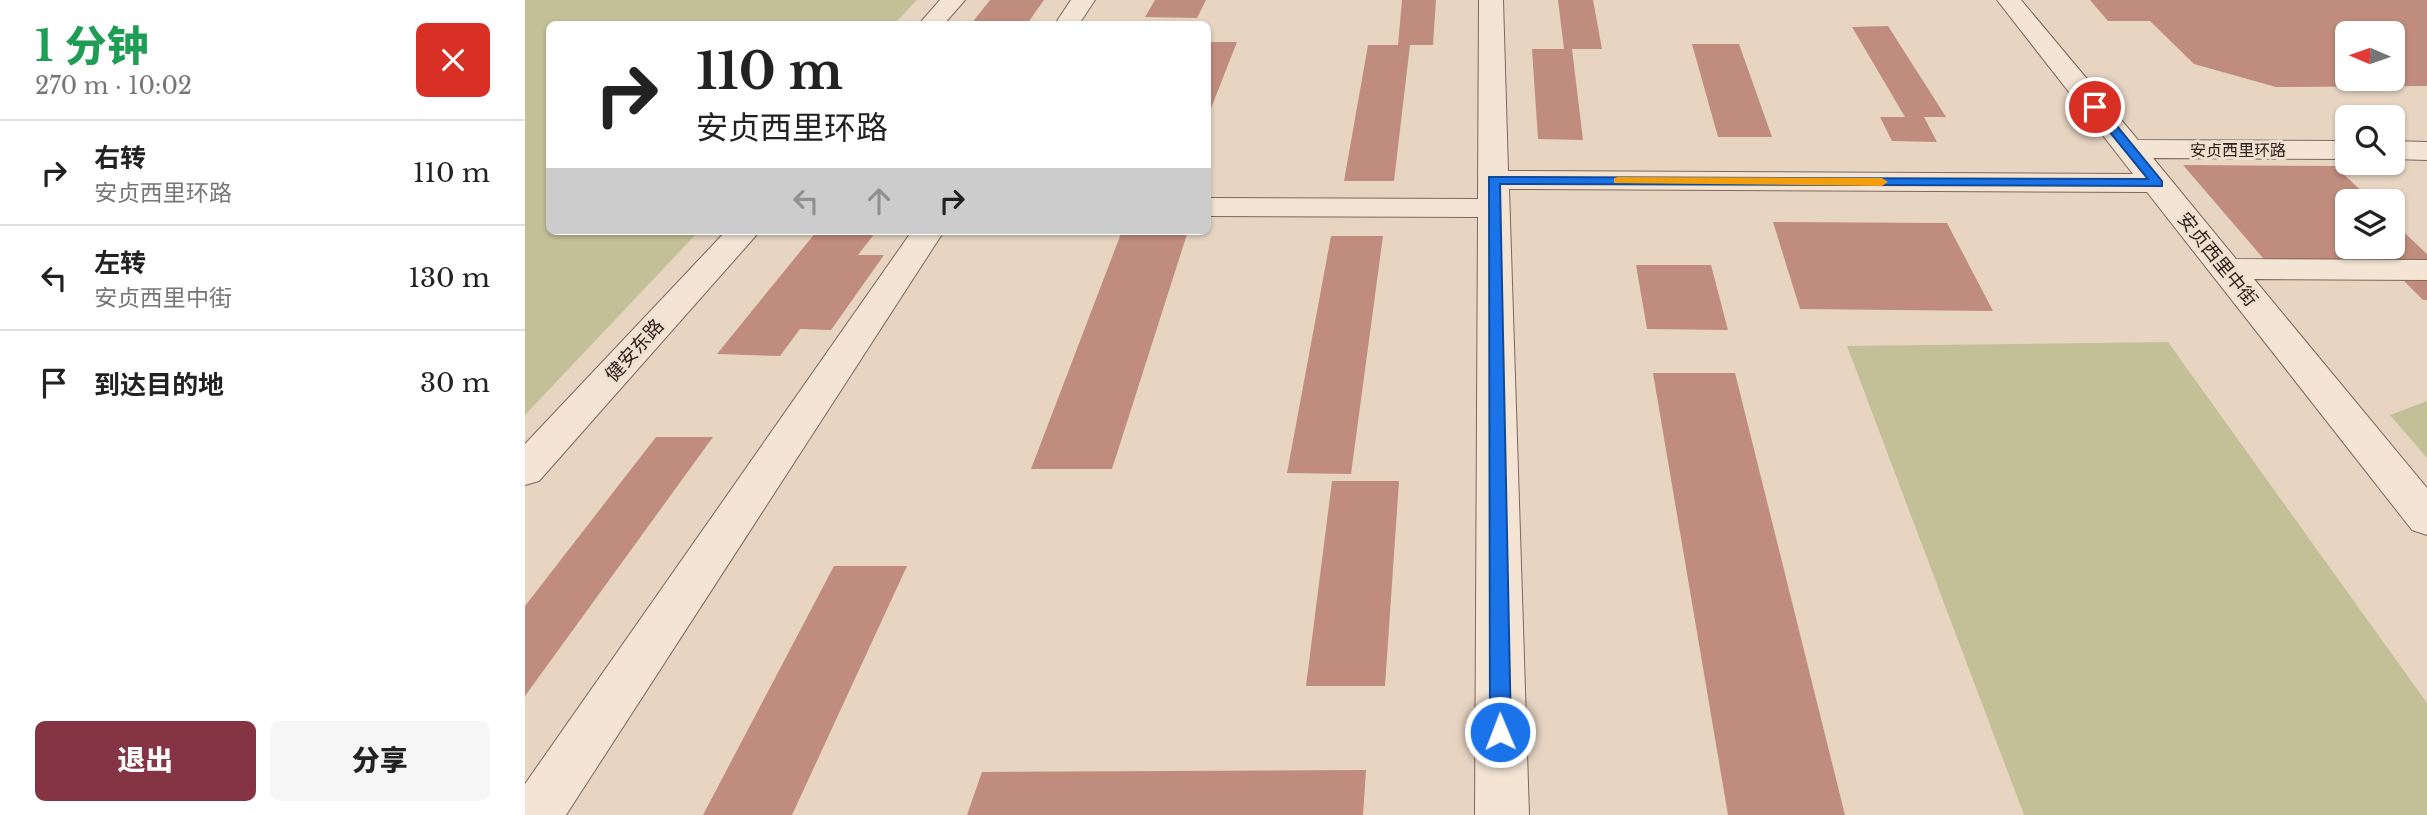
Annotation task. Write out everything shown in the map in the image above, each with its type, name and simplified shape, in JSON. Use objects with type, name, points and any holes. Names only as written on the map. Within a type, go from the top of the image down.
[{"type":"street","points":[[934,21],[953,0]]},
{"type":"street","points":[[1069,21],[1083,0]]},
{"type":"street","points":[[1490,0],[1501,815]]},
{"type":"street","name":"安贞西里中街","points":[[2009,0],[2427,518]]},
{"type":"street","name":"安贞西里环路","points":[[2130,149],[2335,150]]},
{"type":"street","points":[[2405,150],[2427,150]]},
{"type":"street","points":[[1211,207],[1494,194],[2158,183]]},
{"type":"street","name":"健安东路","points":[[525,470],[740,235]]},
{"type":"street","points":[[535,815],[925,235]]},
{"type":"street","points":[[2227,269],[2427,270]]},
{"type":"shaded area","points":[[525,0],[917,0],[897,21],[546,21],[546,235],[695,235],[525,415]]},
{"type":"shaded area","points":[[2168,342],[2427,703],[2427,815],[2024,815],[1847,346]]},
{"type":"shaded area","points":[[2427,401],[2427,458],[2390,415]]},
{"type":"building","points":[[990,0],[1044,0],[1029,21],[973,21]]},
{"type":"building","points":[[1155,0],[1206,0],[1197,18],[1145,17]]},
{"type":"building","points":[[1402,0],[1436,0],[1433,45],[1410,45],[1394,181],[1344,181],[1368,45],[1398,45]]},
{"type":"building","points":[[1558,0],[1593,0],[1602,49],[1572,49],[1583,140],[1538,139],[1532,49],[1564,49]]},
{"type":"building","points":[[2090,0],[2427,0],[2427,86],[2405,86],[2405,21],[2335,21],[2335,87],[2276,87],[2194,64],[2150,21],[2108,21]]},
{"type":"building","points":[[1888,26],[1946,117],[1924,117],[1937,142],[1892,141],[1880,117],[1905,117],[1852,27]]},
{"type":"building","points":[[1211,42],[1237,42],[1211,108]]},
{"type":"building","points":[[1692,44],[1739,44],[1772,137],[1718,137]]},
{"type":"building","points":[[2183,165],[2335,166],[2335,175],[2345,175],[2359,189],[2335,189],[2335,259],[2405,259],[2405,233],[2427,254],[2427,266],[2269,265]]},
{"type":"building","points":[[1773,222],[1947,223],[1993,311],[1800,309]]},
{"type":"building","points":[[814,235],[873,235],[858,255],[884,255],[831,330],[800,329],[780,356],[717,354]]},
{"type":"building","points":[[1120,235],[1187,235],[1112,469],[1031,469]]},
{"type":"building","points":[[1331,236],[1383,236],[1351,474],[1287,473]]},
{"type":"building","points":[[1636,265],[1711,265],[1728,330],[1647,329]]},
{"type":"building","points":[[2399,276],[2427,277],[2427,300],[2423,300]]},
{"type":"building","points":[[1653,373],[1735,373],[1845,815],[1728,815]]},
{"type":"building","points":[[656,437],[713,437],[525,696],[525,606]]},
{"type":"building","points":[[1332,481],[1399,481],[1385,686],[1306,686]]},
{"type":"building","points":[[834,566],[907,566],[792,815],[703,815]]},
{"type":"building","points":[[1366,770],[1363,815],[967,815],[982,772]]},
{"type":"slow traffic","points":[[1618,181],[1882,182]]},
{"type":"route","points":[[1500,732],[1493,180],[2158,183],[2095,107]]}]
